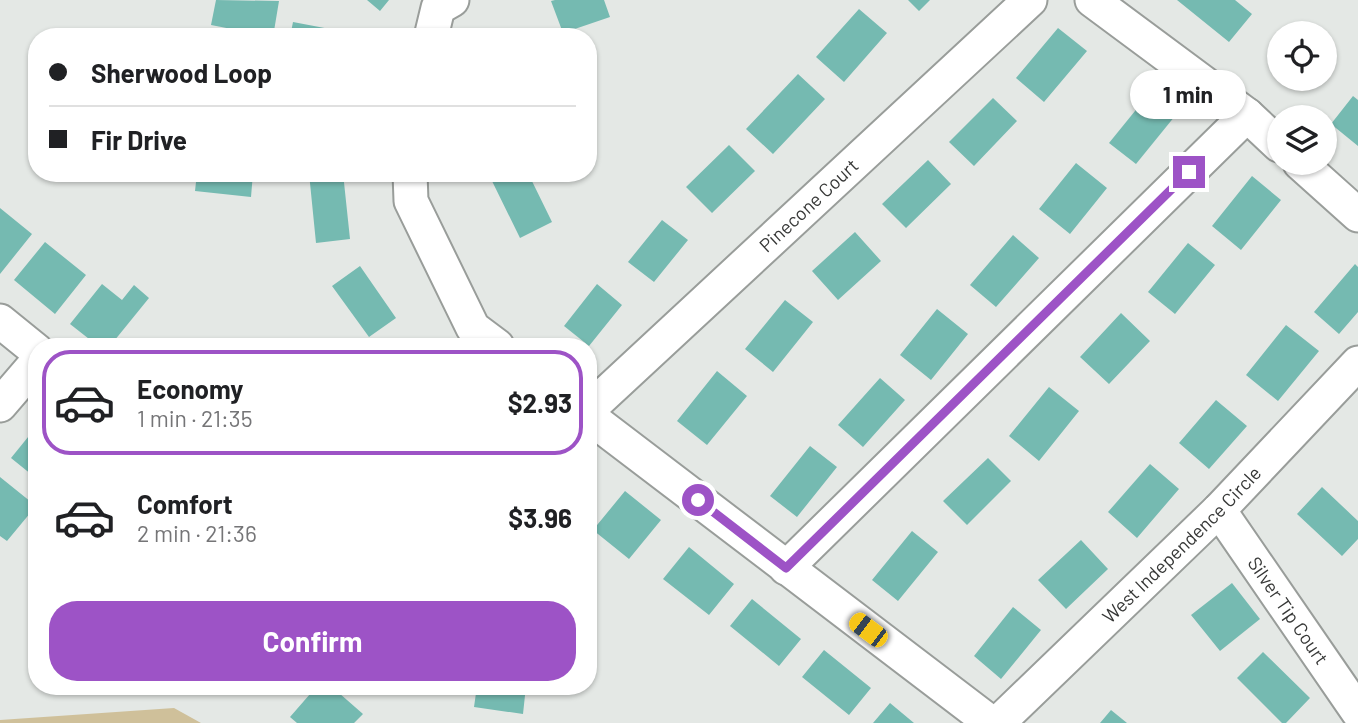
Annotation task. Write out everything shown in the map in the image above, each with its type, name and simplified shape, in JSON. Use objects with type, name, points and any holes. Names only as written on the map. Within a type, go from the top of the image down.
[{"type":"street","points":[[433,28],[438,8],[452,0]]},
{"type":"street","name":"Pinecone Court","points":[[597,402],[1030,0]]},
{"type":"street","points":[[1092,0],[1247,115],[1267,134]]},
{"type":"street","points":[[786,568],[1247,115]]},
{"type":"street","points":[[1313,175],[1358,215]]},
{"type":"street","points":[[410,182],[411,201],[473,328],[486,338]]},
{"type":"street","points":[[0,321],[28,344]]},
{"type":"street","name":"West Independence Circle","points":[[998,723],[1219,510],[1358,363]]},
{"type":"street","points":[[0,405],[28,372]]},
{"type":"street","points":[[597,423],[991,723]]},
{"type":"street","name":"Silver Tip Court","points":[[1219,510],[1358,712]]},
{"type":"shaded area","points":[[174,708],[201,723],[0,723],[0,720]]},
{"type":"building","points":[[216,0],[279,1],[274,28],[226,28],[211,25]]},
{"type":"building","points":[[367,0],[389,0],[380,11]]},
{"type":"building","points":[[604,0],[610,17],[578,28],[561,28],[551,1]]},
{"type":"building","points":[[908,0],[930,0],[919,11]]},
{"type":"building","points":[[1177,0],[1235,0],[1252,14],[1229,42]]},
{"type":"building","points":[[859,9],[887,33],[844,82],[816,57]]},
{"type":"building","points":[[293,22],[324,28],[292,28]]},
{"type":"building","points":[[1058,28],[1087,51],[1044,102],[1016,78]]},
{"type":"building","points":[[798,74],[825,99],[773,154],[746,129]]},
{"type":"building","points":[[1148,95],[1175,116],[1136,164],[1109,143]]},
{"type":"building","points":[[1353,96],[1358,100],[1358,146],[1337,129],[1337,116]]},
{"type":"building","points":[[993,98],[1017,121],[974,166],[949,142]]},
{"type":"building","points":[[729,145],[755,171],[712,213],[686,187]]},
{"type":"building","points":[[928,160],[951,184],[906,228],[882,204]]},
{"type":"building","points":[[1076,163],[1107,188],[1070,234],[1039,209]]},
{"type":"building","points":[[1252,176],[1281,200],[1241,250],[1212,226]]},
{"type":"building","points":[[196,182],[252,182],[251,197],[195,191]]},
{"type":"building","points":[[310,182],[344,182],[350,239],[316,243]]},
{"type":"building","points":[[492,182],[532,182],[552,222],[520,238]]},
{"type":"building","points":[[0,208],[32,234],[0,274]]},
{"type":"building","points":[[662,220],[688,240],[654,282],[628,262]]},
{"type":"building","points":[[855,232],[881,261],[838,300],[812,271]]},
{"type":"building","points":[[1013,235],[1039,258],[996,307],[970,285]]},
{"type":"building","points":[[45,242],[86,275],[55,314],[14,280]]},
{"type":"building","points":[[1188,243],[1215,265],[1175,314],[1148,292]]},
{"type":"building","points":[[1355,264],[1358,267],[1358,312],[1339,334],[1314,312]]},
{"type":"building","points":[[360,266],[396,318],[369,337],[332,286]]},
{"type":"building","points":[[102,284],[122,300],[134,285],[149,298],[116,338],[88,338],[70,324]]},
{"type":"building","points":[[597,284],[622,305],[595,338],[579,338],[564,326]]},
{"type":"building","points":[[785,300],[813,322],[773,372],[745,349]]},
{"type":"building","points":[[937,309],[968,334],[931,380],[900,355]]},
{"type":"building","points":[[1121,313],[1150,341],[1109,384],[1080,357]]},
{"type":"building","points":[[1286,325],[1319,351],[1278,401],[1246,375]]},
{"type":"building","points":[[717,371],[747,396],[707,445],[677,421]]},
{"type":"building","points":[[880,378],[905,400],[863,447],[838,425]]},
{"type":"building","points":[[1049,387],[1079,411],[1039,461],[1009,436]]},
{"type":"building","points":[[1216,400],[1247,426],[1209,469],[1179,443]]},
{"type":"building","points":[[28,437],[28,472],[11,458]]},
{"type":"building","points":[[810,446],[837,467],[797,517],[770,496]]},
{"type":"building","points":[[988,458],[1011,481],[967,525],[943,501]]},
{"type":"building","points":[[1150,464],[1179,489],[1137,538],[1108,512]]},
{"type":"building","points":[[0,477],[28,500],[28,516],[7,541],[0,536]]},
{"type":"building","points":[[1322,487],[1358,521],[1358,539],[1342,556],[1297,514]]},
{"type":"building","points":[[625,491],[661,520],[629,559],[597,533],[597,525]]},
{"type":"building","points":[[912,531],[938,552],[898,601],[872,580]]},
{"type":"building","points":[[1081,540],[1108,569],[1066,609],[1038,580]]},
{"type":"building","points":[[689,547],[734,584],[709,615],[663,579]]},
{"type":"building","points":[[1232,583],[1260,619],[1220,651],[1191,615]]},
{"type":"building","points":[[752,599],[801,639],[779,666],[730,626]]},
{"type":"building","points":[[1013,607],[1041,630],[1001,679],[974,656]]},
{"type":"building","points":[[824,650],[871,688],[849,715],[802,677]]},
{"type":"building","points":[[1263,652],[1310,698],[1286,723],[1282,723],[1237,678]]},
{"type":"building","points":[[309,695],[341,695],[363,714],[354,723],[297,723],[290,717]]},
{"type":"building","points":[[476,695],[525,695],[523,714],[474,707]]},
{"type":"building","points":[[890,703],[914,723],[873,723]]},
{"type":"building","points":[[1111,710],[1127,723],[1100,723]]},
{"type":"route","points":[[698,500],[786,568],[1189,172]]}]
